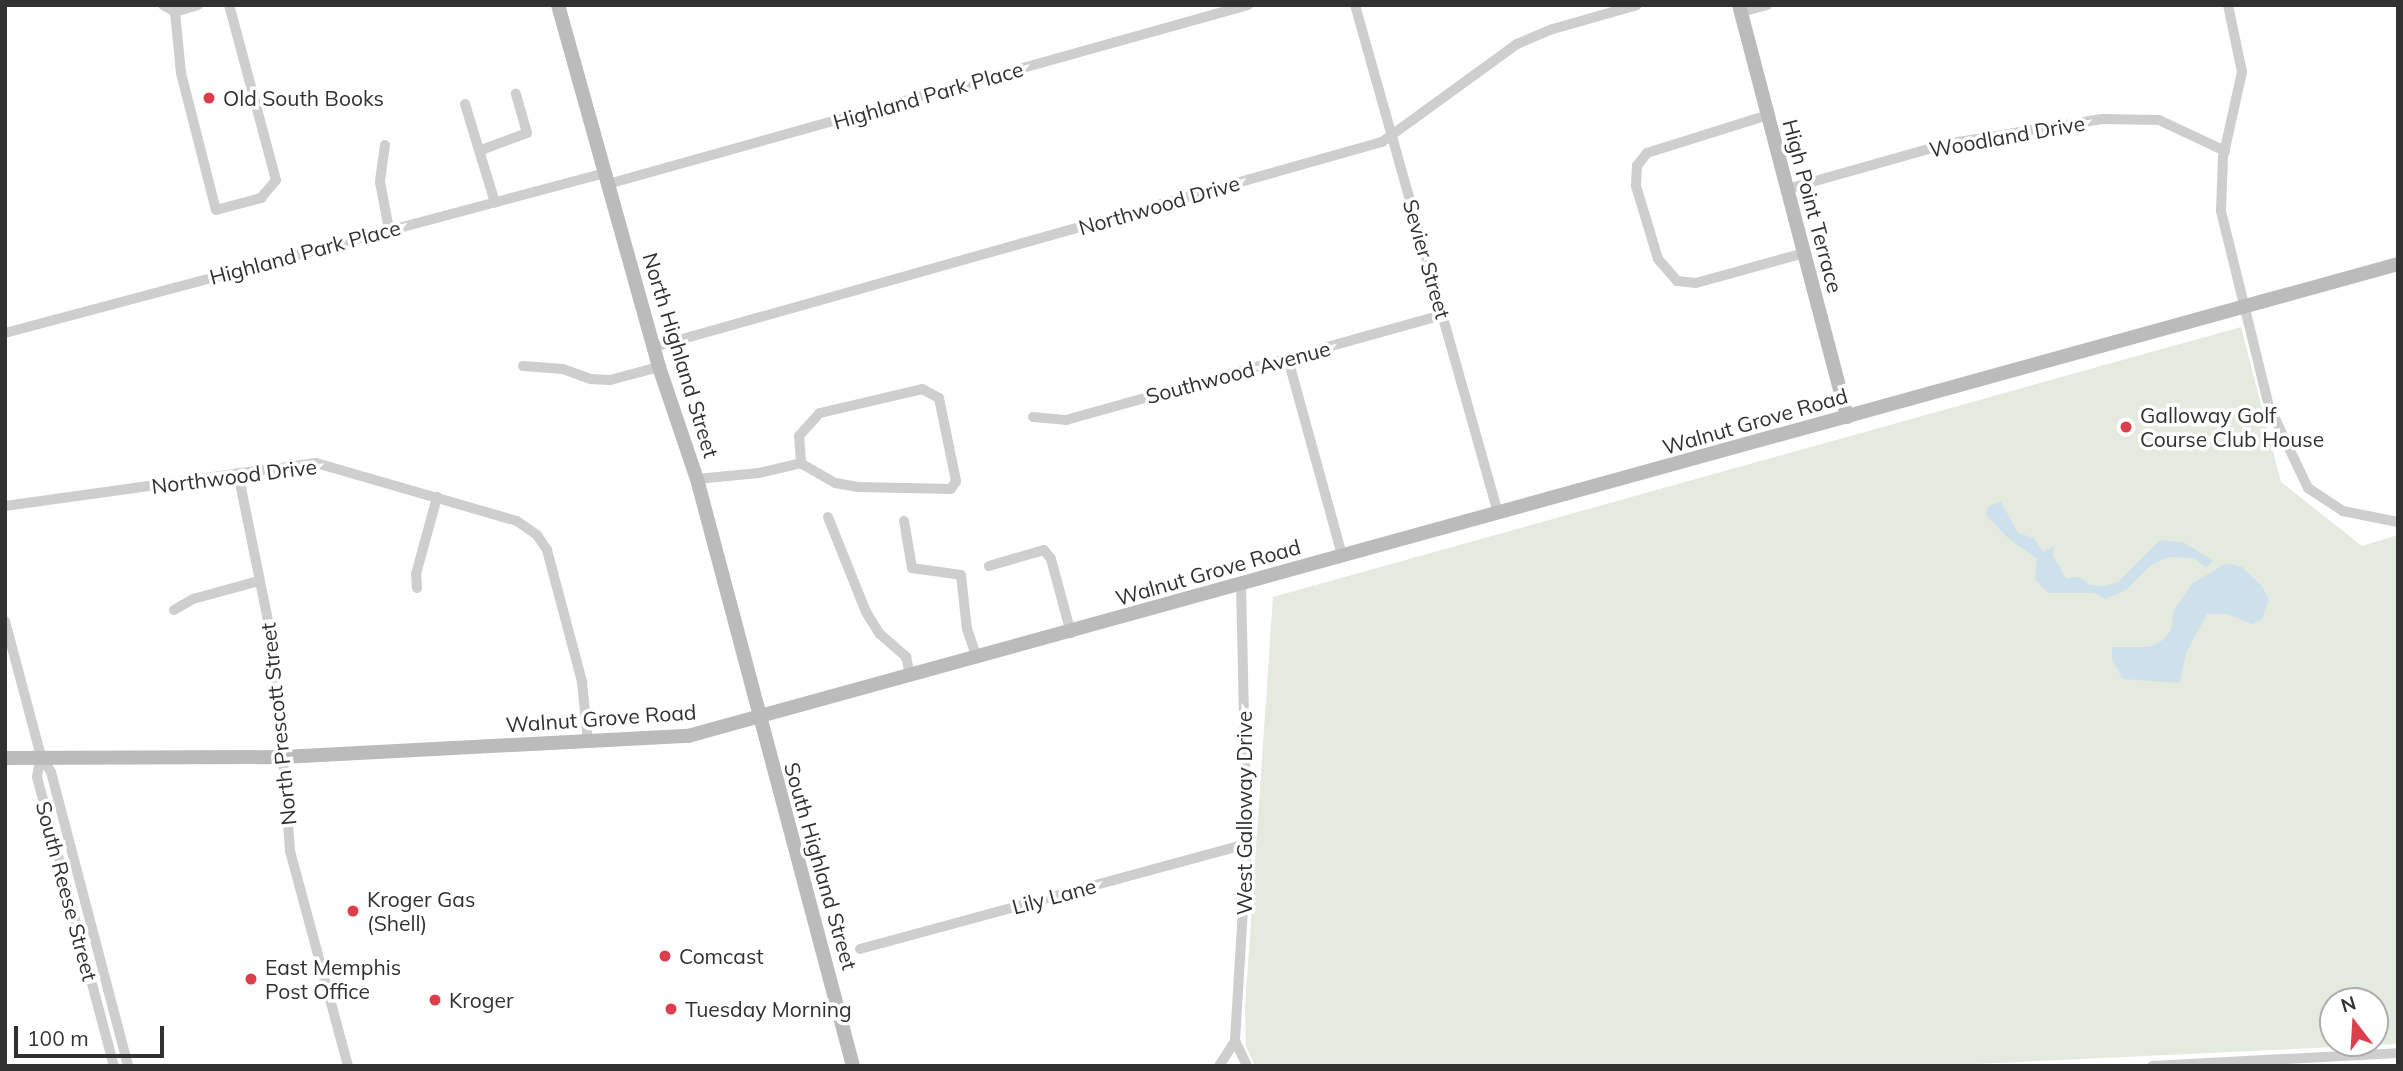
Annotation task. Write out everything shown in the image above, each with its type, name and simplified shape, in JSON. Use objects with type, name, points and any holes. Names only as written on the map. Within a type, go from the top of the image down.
[{"type":"main road","name":"North Highland Street","points":[[558,5],[659,367],[697,479],[757,718]]},
{"type":"main road","name":"High Point Terrace","points":[[1740,9],[1847,417]]},
{"type":"main road","name":"Walnut Grove Road","points":[[5,758],[283,757],[688,736],[1071,633],[1342,555],[2398,264]]},
{"type":"main road","name":"South Highland Street","points":[[757,718],[853,1066]]},
{"type":"street","points":[[163,5],[175,12],[198,5]]},
{"type":"street","points":[[175,12],[181,74],[216,210],[261,198],[276,180],[229,5]]},
{"type":"street","name":"Highland Park Place","points":[[5,333],[389,229],[495,202],[606,179],[1248,5]]},
{"type":"street","name":"Sevier Street","points":[[1355,5],[1498,513]]},
{"type":"street","name":"Northwood Drive","points":[[654,347],[1393,136],[1517,44],[1553,29],[1637,5]]},
{"type":"street","points":[[1740,9],[1767,5]]},
{"type":"street","points":[[2228,5],[2242,72],[2225,151],[2221,211],[2269,406],[2308,488],[2343,511],[2398,522]]},
{"type":"street","points":[[481,150],[527,133],[516,94]]},
{"type":"street","points":[[465,104],[495,202]]},
{"type":"street","points":[[1768,116],[1662,146],[1641,159],[1636,186],[1658,259],[1670,277],[1696,283],[1804,253]]},
{"type":"street","name":"Woodland Drive","points":[[1787,189],[1946,144],[2102,119],[2159,120],[2225,151]]},
{"type":"street","points":[[385,145],[380,182],[389,229]]},
{"type":"street","name":"Southwood Avenue","points":[[1033,418],[1066,420],[1443,315]]},
{"type":"street","points":[[1288,359],[1342,555]]},
{"type":"street","points":[[523,366],[563,369],[591,379],[610,380],[659,367]]},
{"type":"street","points":[[697,479],[759,473],[801,463],[835,483],[858,487],[951,489],[956,481],[939,398],[922,389],[820,414],[799,436],[801,463]]},
{"type":"street","name":"Northwood Drive","points":[[5,506],[316,463],[517,522],[537,535],[547,550],[582,682],[588,742]]},
{"type":"street","name":"North Prescott Street","points":[[238,473],[275,656],[290,851],[348,1066]]},
{"type":"street","points":[[417,588],[416,574],[437,498]]},
{"type":"street","points":[[828,517],[866,611],[880,634],[906,656],[910,675]]},
{"type":"street","points":[[904,521],[912,568],[961,575],[967,629],[977,658]]},
{"type":"street","points":[[989,566],[1044,550],[1051,559],[1071,633]]},
{"type":"street","points":[[174,610],[193,599],[259,581]]},
{"type":"street","name":"West Galloway Drive","points":[[1241,584],[1247,844],[1235,1041],[1247,1066]]},
{"type":"street","points":[[5,621],[41,756]]},
{"type":"street","name":"South Reese Street","points":[[41,756],[51,772],[128,1066]]},
{"type":"street","name":"South Reese Street","points":[[41,756],[37,777],[114,1066]]},
{"type":"street","name":"Lily Lane","points":[[860,948],[1247,844]]},
{"type":"street","points":[[78,931],[92,927]]},
{"type":"street","name":"West Galloway Drive","points":[[1219,1066],[1235,1041]]},
{"type":"street","points":[[2152,1066],[2398,1053]]},
{"type":"shaded area","points":[[2241,327],[2281,482],[2362,546],[2398,535],[2398,1044],[2389,1044],[2389,987],[2319,987],[2319,1048],[1933,1066],[1255,1066],[1246,1046],[1245,1009],[1273,597]]},
{"type":"water","points":[[2001,502],[2018,533],[2034,538],[2043,552],[2054,546],[2053,556],[2066,578],[2079,577],[2090,585],[2105,586],[2118,582],[2160,540],[2185,543],[2213,561],[2206,568],[2194,558],[2168,557],[2151,565],[2126,590],[2105,599],[2094,593],[2048,593],[2035,579],[2037,559],[2008,538],[1985,514],[1989,506]]},
{"type":"water","points":[[2226,563],[2242,567],[2261,585],[2269,599],[2262,619],[2252,624],[2227,614],[2207,614],[2186,653],[2180,683],[2123,679],[2112,660],[2112,647],[2149,647],[2163,640],[2171,630],[2174,610],[2192,584]]},
{"type":"place","name":"Old South Books","points":[[209,98]]},
{"type":"place","name":"Galloway Golf Course Club House","points":[[2126,427]]},
{"type":"place","name":"Kroger Gas (Shell)","points":[[353,911]]},
{"type":"place","name":"Comcast","points":[[665,956]]},
{"type":"place","name":"East Memphis Post Office","points":[[251,979]]},
{"type":"place","name":"Kroger","points":[[435,1000]]},
{"type":"place","name":"Tuesday Morning","points":[[671,1009]]}]
